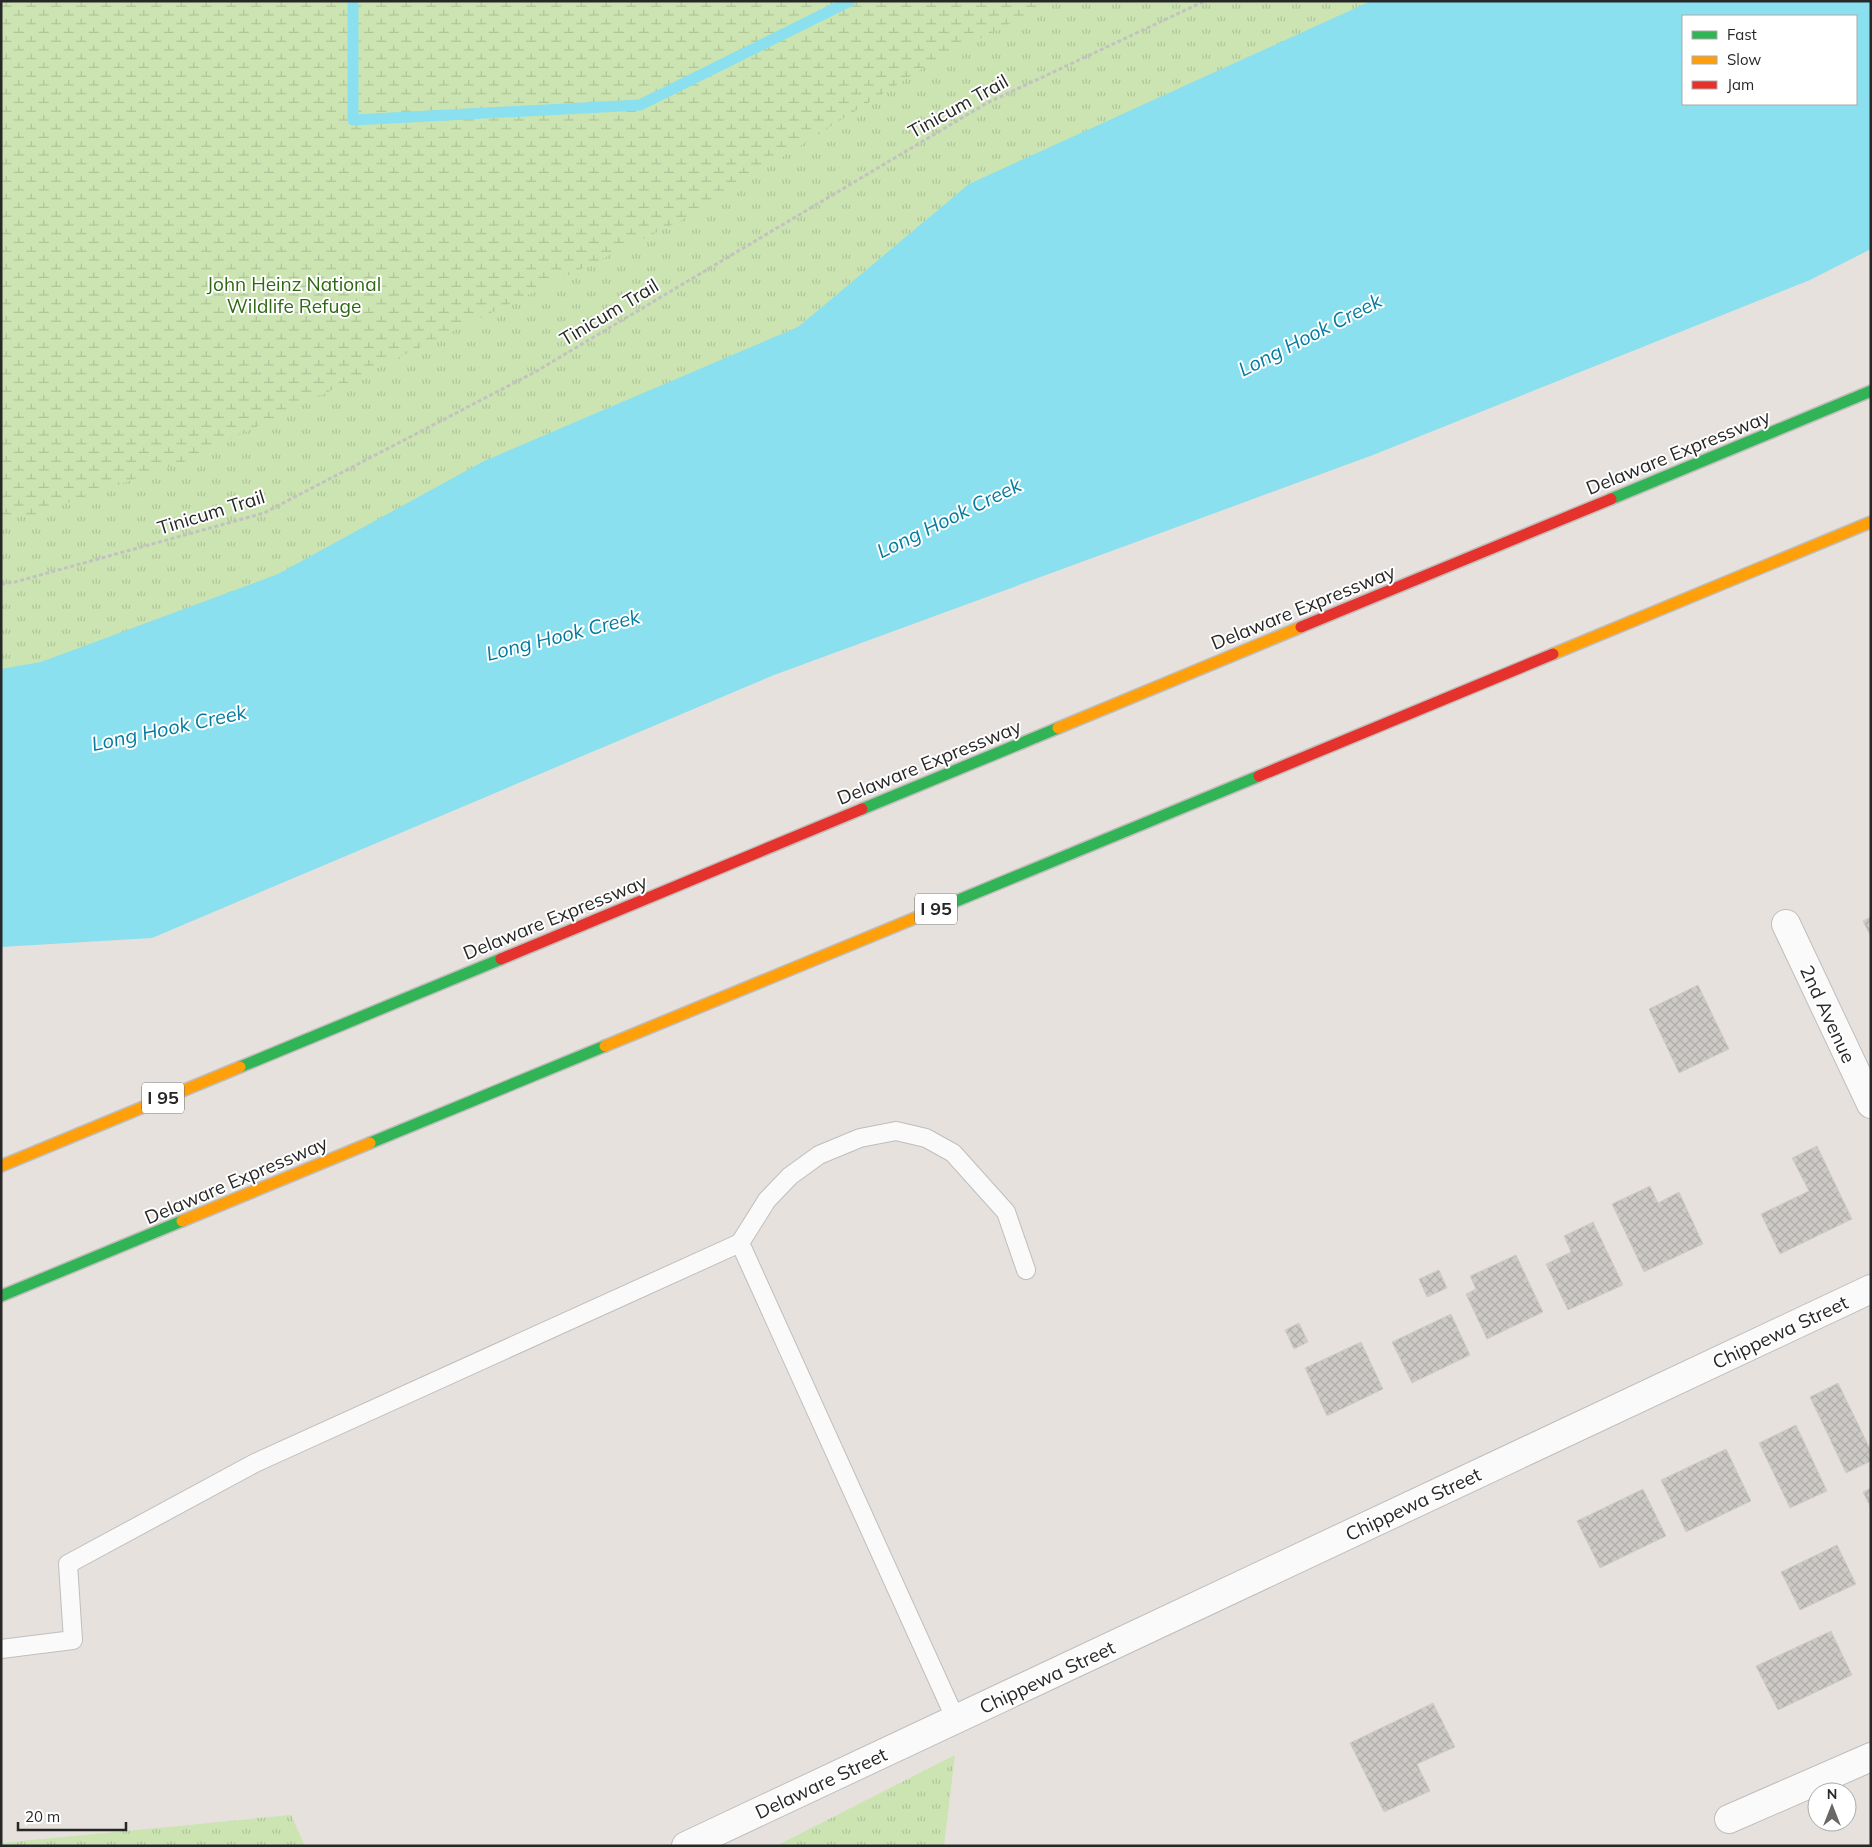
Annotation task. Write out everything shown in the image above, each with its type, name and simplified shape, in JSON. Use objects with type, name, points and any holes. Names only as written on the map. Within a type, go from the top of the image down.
[{"type":"highway","name":"Delaware Expressway","points":[[1,1166],[1871,391]]},
{"type":"highway","name":"Delaware Expressway","points":[[1,1296],[1871,522]]},
{"type":"street","name":"2nd Avenue","points":[[1786,924],[1871,1104]]},
{"type":"street","name":"Chippewa Street","points":[[956,1720],[1871,1289]]},
{"type":"street","name":"Delaware Street","points":[[686,1846],[956,1720]]},
{"type":"street","points":[[1729,1819],[1871,1756]]},
{"type":"lane","points":[[1,1648],[73,1640],[68,1564],[255,1463],[740,1243],[767,1200],[790,1176],[819,1155],[860,1138],[896,1131],[926,1138],[953,1154],[1006,1212],[1026,1270]]},
{"type":"lane","points":[[740,1243],[956,1720]]},
{"type":"path","name":"Tinicum Trail","points":[[1,584],[15,582],[264,513],[535,372],[987,103],[1205,1]]},
{"type":"green space","name":"John Heinz National Wildlife Refuge","points":[[1,1],[1871,1],[1871,9],[1856,15],[1682,15],[1,711]]},
{"type":"green space","points":[[1,1],[1055,1],[933,62],[684,219],[186,461],[30,516],[1,517]]},
{"type":"green space","points":[[955,1755],[944,1846],[776,1846]]},
{"type":"green space","points":[[291,1815],[305,1846],[1,1846],[1,1843]]},
{"type":"water","name":"Long Hook Creek","points":[[1371,1],[1871,1],[1871,249],[1810,280],[1373,455],[774,675],[152,938],[1,947],[1,669],[41,662],[278,574],[484,461],[798,327],[969,184]]},
{"type":"building","points":[[1871,917],[1871,937],[1863,921]]},
{"type":"building","points":[[1698,985],[1729,1049],[1679,1073],[1649,1009]]},
{"type":"building","points":[[1817,1146],[1852,1219],[1780,1254],[1761,1214],[1809,1191],[1792,1158]]},
{"type":"building","points":[[1650,1186],[1658,1203],[1679,1192],[1703,1244],[1644,1272],[1612,1204]]},
{"type":"building","points":[[1593,1222],[1623,1285],[1568,1310],[1546,1264],[1571,1252],[1564,1236]]},
{"type":"building","points":[[1516,1255],[1543,1312],[1487,1339],[1466,1294],[1476,1289],[1470,1276]]},
{"type":"building","points":[[1439,1270],[1447,1288],[1427,1297],[1419,1279]]},
{"type":"building","points":[[1451,1314],[1470,1355],[1412,1383],[1392,1342]]},
{"type":"building","points":[[1299,1323],[1308,1342],[1294,1349],[1285,1330]]},
{"type":"building","points":[[1361,1342],[1383,1389],[1327,1416],[1305,1368]]},
{"type":"building","points":[[1838,1383],[1871,1451],[1871,1461],[1846,1473],[1810,1397]]},
{"type":"building","points":[[1796,1425],[1827,1491],[1790,1508],[1759,1443]]},
{"type":"building","points":[[1726,1449],[1751,1501],[1686,1532],[1661,1480]]},
{"type":"building","points":[[1871,1488],[1871,1508],[1863,1492]]},
{"type":"building","points":[[1643,1489],[1666,1536],[1600,1568],[1577,1521]]},
{"type":"building","points":[[1837,1545],[1856,1584],[1800,1610],[1781,1572]]},
{"type":"building","points":[[1831,1631],[1852,1675],[1778,1710],[1756,1666]]},
{"type":"building","points":[[1433,1703],[1455,1747],[1417,1764],[1430,1791],[1384,1812],[1350,1743]]},
{"type":"waterway","points":[[353,1],[353,120],[640,105],[850,1]]},
{"type":"traffic: fast","points":[[1611,499],[1871,391]]},
{"type":"traffic: fast","points":[[862,809],[1058,728]]},
{"type":"traffic: fast","points":[[937,909],[1259,776]]},
{"type":"traffic: fast","points":[[240,1067],[501,959]]},
{"type":"traffic: fast","points":[[370,1143],[605,1046]]},
{"type":"traffic: fast","points":[[1,1296],[182,1221]]},
{"type":"traffic: slow","points":[[1553,654],[1871,522]]},
{"type":"traffic: slow","points":[[1058,728],[1301,627]]},
{"type":"traffic: slow","points":[[605,1046],[937,909]]},
{"type":"traffic: slow","points":[[1,1166],[240,1067]]},
{"type":"traffic: slow","points":[[182,1221],[370,1143]]},
{"type":"traffic: jam","points":[[1301,627],[1611,499]]},
{"type":"traffic: jam","points":[[1259,776],[1553,654]]},
{"type":"traffic: jam","points":[[501,959],[862,809]]}]
